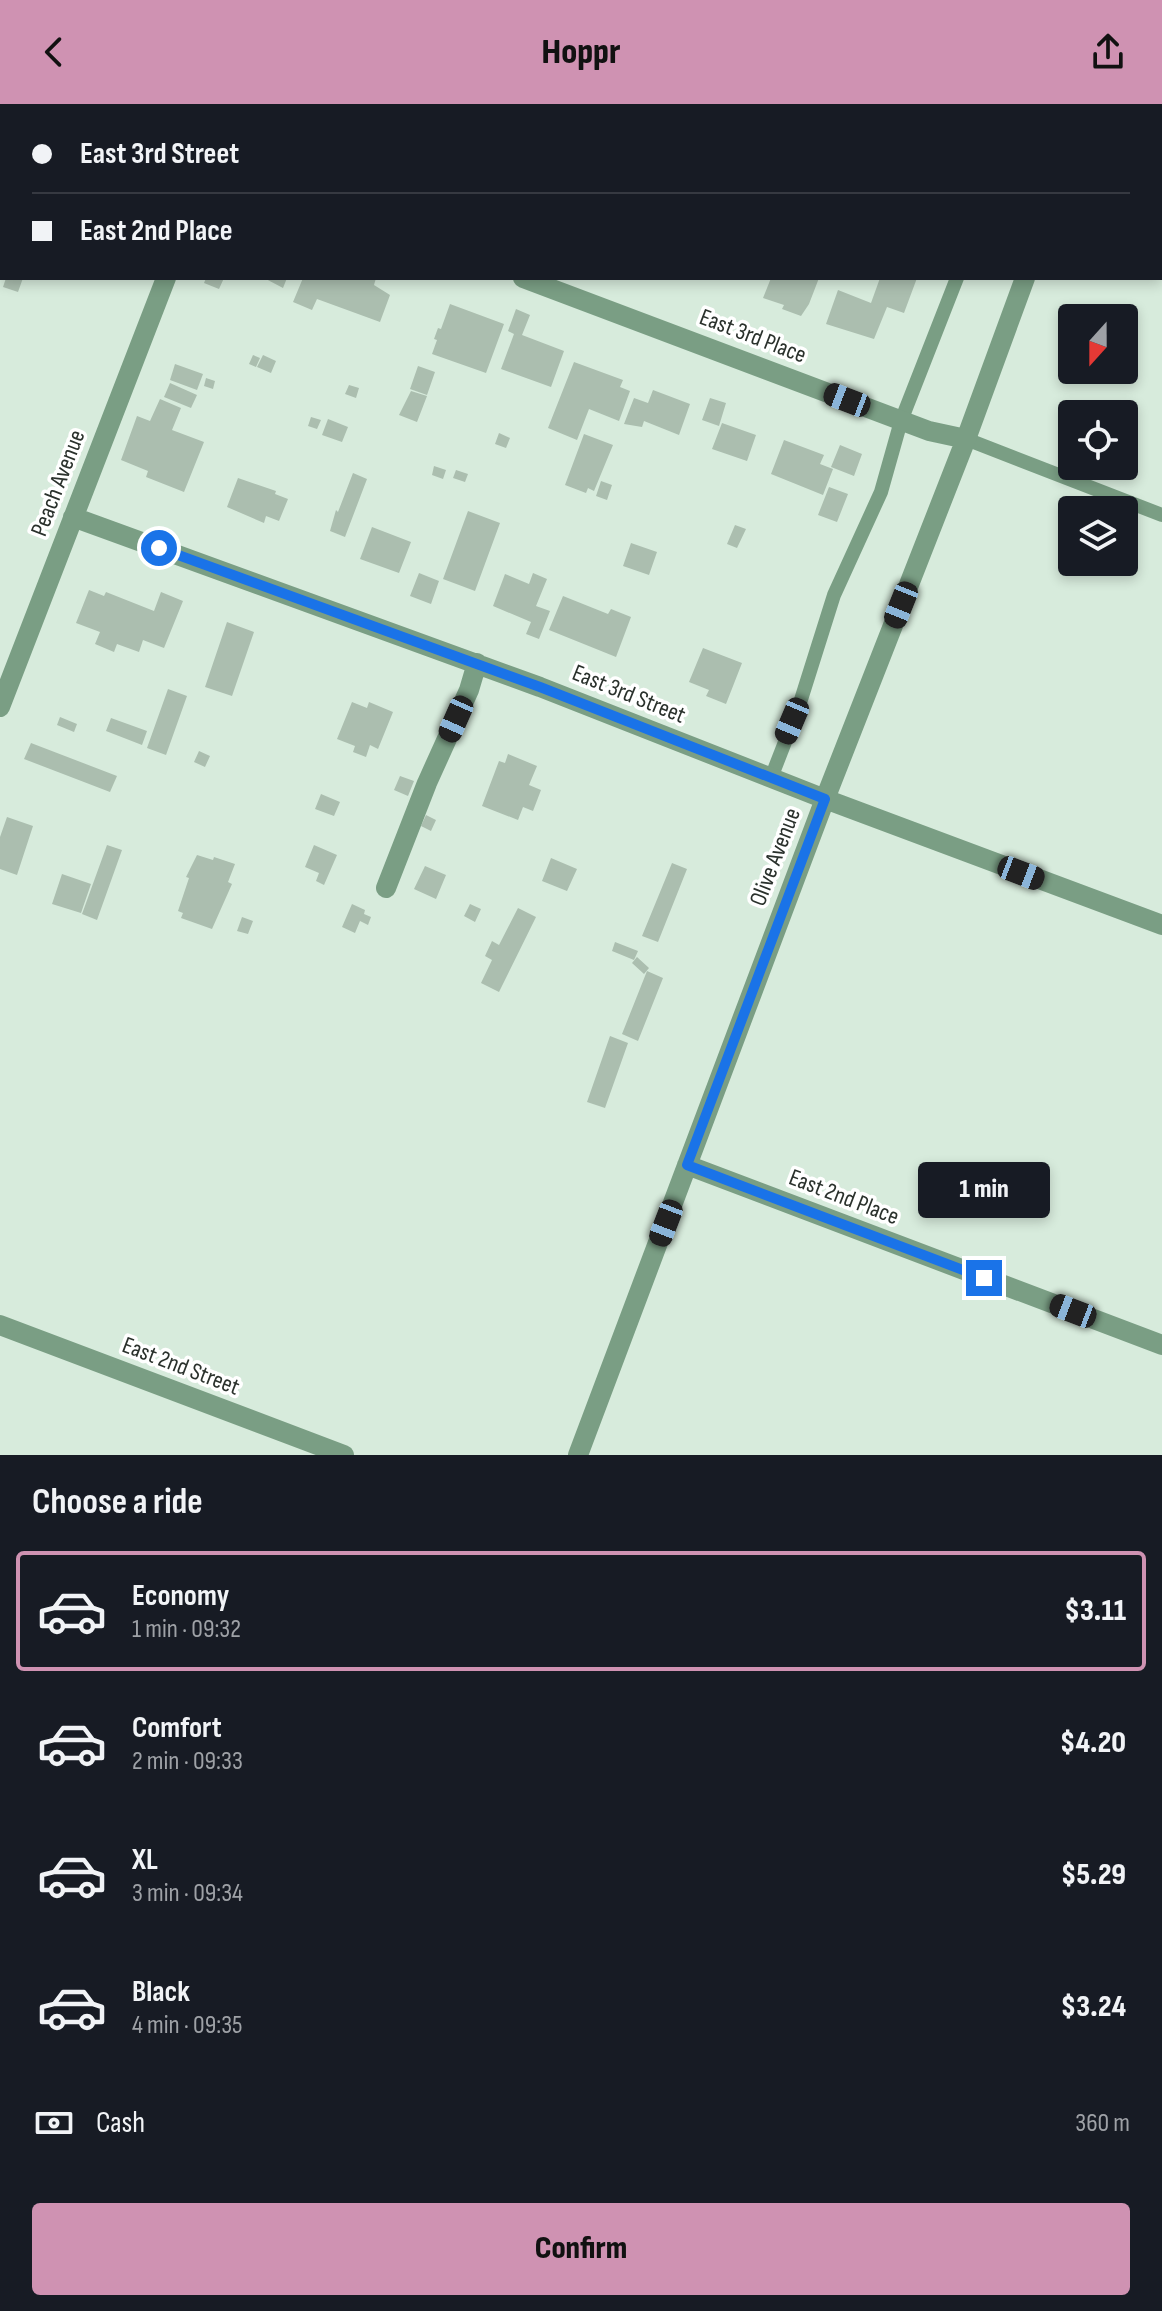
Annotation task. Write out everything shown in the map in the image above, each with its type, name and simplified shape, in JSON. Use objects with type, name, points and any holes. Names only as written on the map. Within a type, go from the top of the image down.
[{"type":"street","name":"Peach Avenue","points":[[0,707],[165,280]]},
{"type":"street","name":"East 3rd Place","points":[[528,280],[901,421],[966,439]]},
{"type":"street","name":"Olive Avenue","points":[[578,1455],[1024,280]]},
{"type":"street","name":"East 3rd Street","points":[[73,517],[477,663],[825,799],[1162,925]]},
{"type":"street","points":[[386,888],[427,783],[469,690],[477,663]]},
{"type":"street","name":"East 2nd Place","points":[[687,1165],[1162,1345]]},
{"type":"street","name":"East 2nd Street","points":[[0,1325],[344,1455]]},
{"type":"lane","points":[[771,778],[799,706],[834,595],[881,492],[901,421],[956,280]]},
{"type":"lane","points":[[966,439],[1162,515]]},
{"type":"building","points":[[5,280],[22,280],[18,292],[3,287]]},
{"type":"building","points":[[205,280],[223,280],[219,289],[204,283]]},
{"type":"building","points":[[268,280],[286,280],[283,288]]},
{"type":"building","points":[[302,280],[375,280],[374,285],[390,295],[380,322],[317,299],[312,310],[293,302]]},
{"type":"building","points":[[770,280],[818,280],[801,316],[782,309],[784,305],[763,298]]},
{"type":"building","points":[[879,280],[916,280],[904,313],[887,307],[874,339],[826,324],[838,290],[871,303]]},
{"type":"building","points":[[450,304],[504,324],[486,373],[432,354],[437,340],[434,339]]},
{"type":"building","points":[[516,309],[530,315],[522,335],[564,351],[551,387],[501,369],[514,334],[508,331]]},
{"type":"building","points":[[253,355],[260,358],[256,367],[249,364]]},
{"type":"building","points":[[263,355],[276,361],[271,373],[257,367]]},
{"type":"building","points":[[574,362],[623,380],[620,387],[630,391],[619,421],[589,409],[577,440],[548,428]]},
{"type":"building","points":[[175,364],[203,374],[197,390],[170,380]]},
{"type":"building","points":[[418,366],[435,372],[427,395],[410,389]]},
{"type":"building","points":[[206,378],[215,381],[213,389],[204,386]]},
{"type":"building","points":[[170,383],[197,395],[191,408],[164,397]]},
{"type":"building","points":[[349,385],[359,388],[356,398],[345,394]]},
{"type":"building","points":[[653,390],[690,404],[679,435],[644,421],[642,427],[624,424],[634,398],[648,403]]},
{"type":"building","points":[[411,391],[427,396],[417,422],[399,415]]},
{"type":"building","points":[[710,398],[726,403],[719,426],[702,420]]},
{"type":"building","points":[[160,399],[181,408],[172,430],[204,442],[184,492],[146,477],[148,471],[121,460],[137,416],[150,421]]},
{"type":"building","points":[[311,417],[321,420],[317,429],[308,426]]},
{"type":"building","points":[[328,419],[348,427],[342,442],[322,435]]},
{"type":"building","points":[[722,423],[756,435],[747,461],[712,449]]},
{"type":"building","points":[[499,433],[510,438],[506,448],[495,444]]},
{"type":"building","points":[[584,434],[613,445],[594,491],[588,488],[586,493],[565,485]]},
{"type":"building","points":[[784,440],[824,455],[820,464],[833,469],[823,495],[771,474]]},
{"type":"building","points":[[840,445],[862,454],[854,476],[831,467]]},
{"type":"building","points":[[434,466],[446,470],[443,479],[432,475]]},
{"type":"building","points":[[456,470],[468,474],[465,482],[453,478]]},
{"type":"building","points":[[353,473],[367,479],[345,537],[330,531]]},
{"type":"building","points":[[238,478],[276,491],[275,494],[288,499],[279,521],[266,516],[264,523],[227,507]]},
{"type":"building","points":[[601,481],[612,485],[607,500],[596,496]]},
{"type":"building","points":[[829,487],[848,494],[837,522],[818,515]]},
{"type":"building","points":[[468,511],[500,523],[475,591],[443,579]]},
{"type":"building","points":[[735,525],[746,529],[737,548],[727,544]]},
{"type":"building","points":[[372,527],[411,542],[399,573],[360,559]]},
{"type":"building","points":[[631,543],[657,552],[649,575],[623,566]]},
{"type":"building","points":[[419,573],[439,581],[431,604],[410,596]]},
{"type":"building","points":[[533,573],[547,579],[536,606],[550,611],[539,639],[526,634],[531,622],[493,606],[505,574],[529,584]]},
{"type":"building","points":[[89,590],[104,596],[106,592],[154,611],[161,592],[183,601],[164,648],[143,640],[139,652],[117,644],[114,652],[95,644],[100,632],[76,623]]},
{"type":"building","points":[[563,596],[608,614],[611,609],[631,617],[616,657],[549,630]]},
{"type":"building","points":[[227,622],[254,632],[232,696],[205,687]]},
{"type":"building","points":[[703,648],[742,663],[726,704],[706,696],[709,690],[689,682]]},
{"type":"building","points":[[168,689],[187,696],[166,755],[147,748]]},
{"type":"building","points":[[352,702],[367,708],[369,702],[393,712],[378,749],[370,745],[366,757],[353,752],[355,746],[337,739]]},
{"type":"building","points":[[60,717],[77,724],[74,732],[57,725]]},
{"type":"building","points":[[111,718],[147,731],[142,745],[106,731]]},
{"type":"building","points":[[31,743],[117,776],[110,792],[24,759]]},
{"type":"building","points":[[199,751],[210,756],[205,767],[194,762]]},
{"type":"building","points":[[508,754],[537,766],[529,785],[541,790],[533,811],[523,807],[518,820],[482,806],[499,761],[505,763]]},
{"type":"building","points":[[400,776],[414,781],[408,796],[394,790]]},
{"type":"building","points":[[321,794],[340,802],[334,816],[315,809]]},
{"type":"building","points":[[426,815],[436,820],[431,831],[421,826]]},
{"type":"building","points":[[7,817],[33,826],[17,875],[0,869],[0,837]]},
{"type":"building","points":[[107,845],[122,850],[97,920],[82,914]]},
{"type":"building","points":[[314,845],[337,855],[324,885],[316,881],[319,873],[305,867]]},
{"type":"building","points":[[197,855],[235,864],[228,882],[232,884],[212,929],[181,918],[183,913],[178,911],[189,878],[186,877]]},
{"type":"building","points":[[551,858],[577,869],[567,891],[542,881]]},
{"type":"building","points":[[672,863],[687,869],[658,942],[642,936]]},
{"type":"building","points":[[425,866],[446,875],[436,899],[414,889]]},
{"type":"building","points":[[62,874],[91,884],[81,913],[52,904]]},
{"type":"building","points":[[352,904],[371,917],[368,925],[360,921],[355,933],[342,927]]},
{"type":"building","points":[[470,904],[481,909],[475,922],[464,916]]},
{"type":"building","points":[[518,908],[536,917],[499,992],[481,983],[492,960],[485,956],[492,941],[499,945]]},
{"type":"building","points":[[242,917],[253,921],[248,934],[237,931]]},
{"type":"building","points":[[615,942],[638,951],[634,960],[612,951]]},
{"type":"building","points":[[637,957],[649,968],[644,974],[632,963]]},
{"type":"building","points":[[647,971],[663,978],[638,1041],[622,1034]]},
{"type":"building","points":[[610,1036],[628,1043],[605,1108],[587,1102]]},
{"type":"route","points":[[159,548],[540,687],[825,799],[687,1165],[984,1278]]}]
